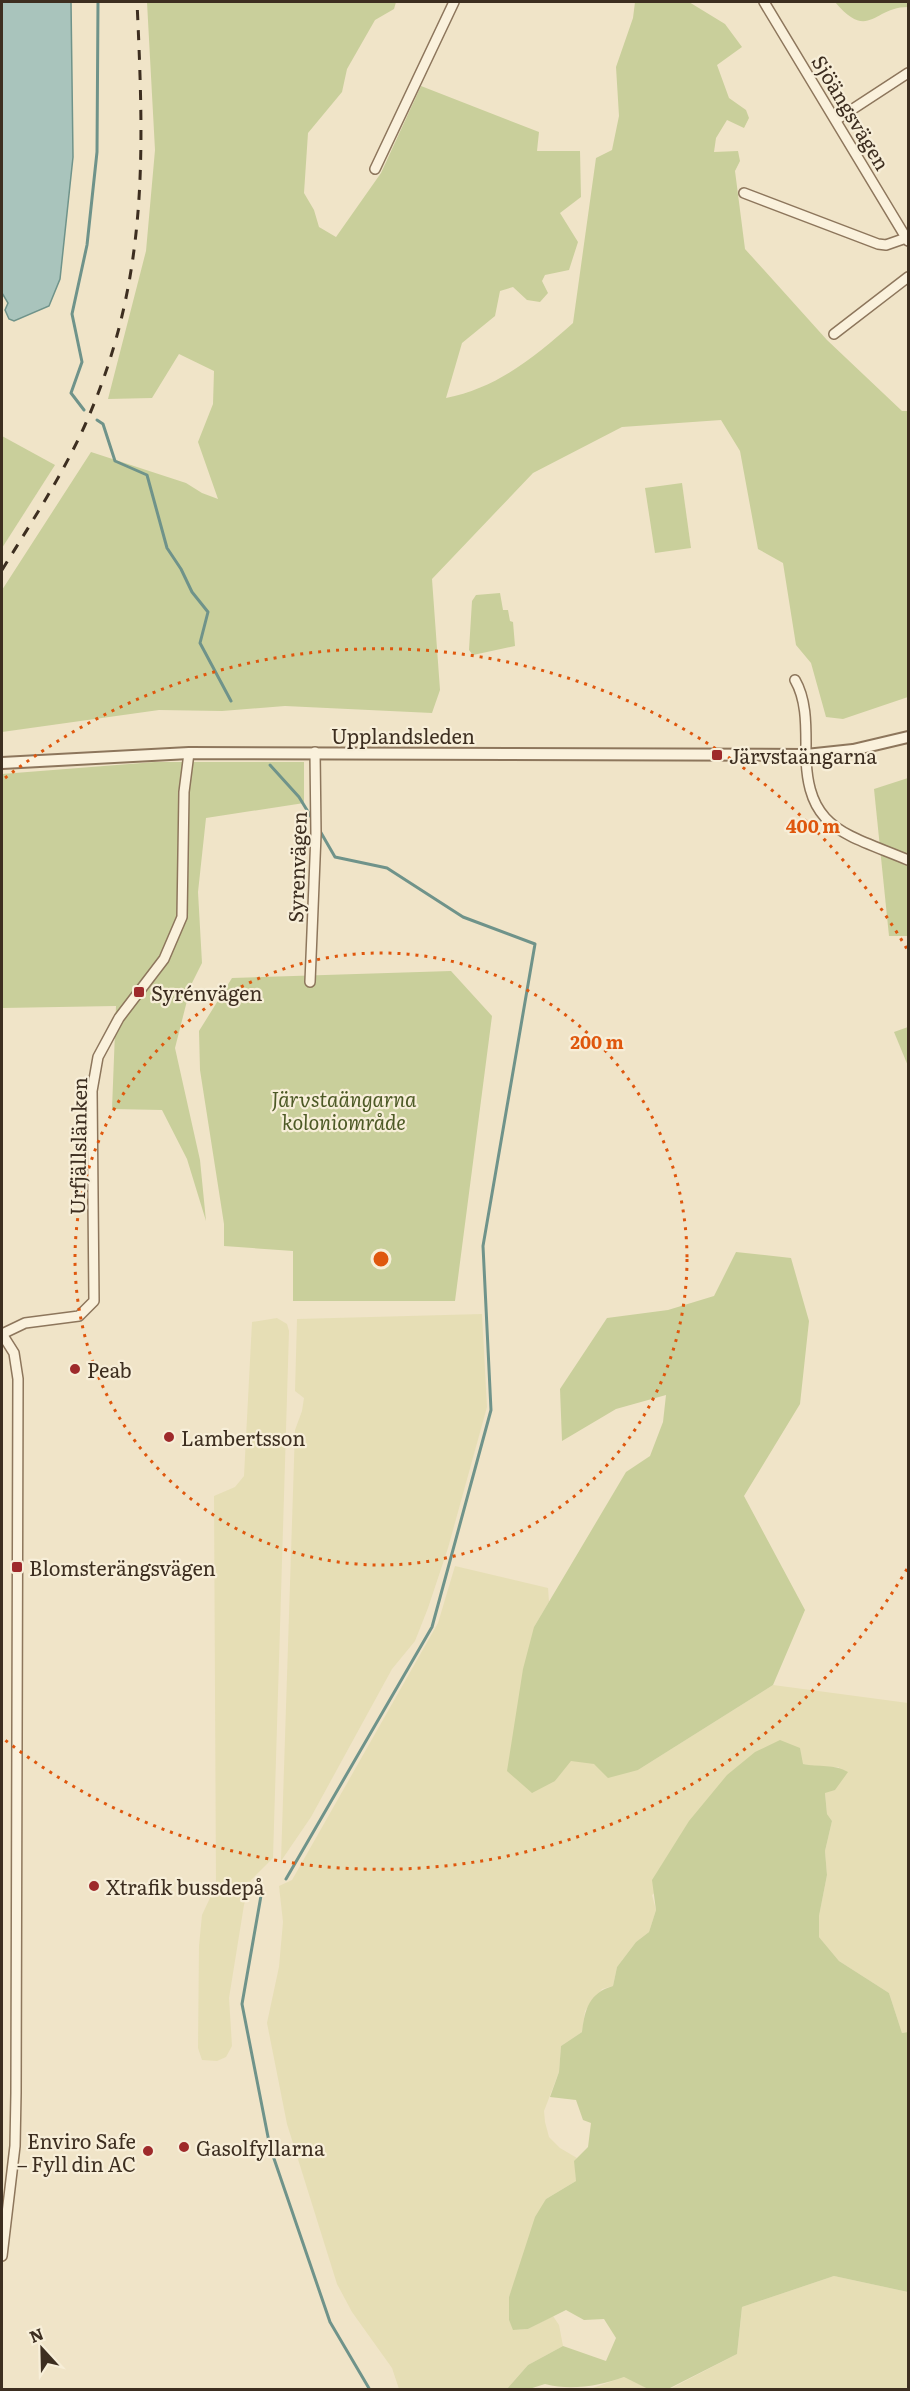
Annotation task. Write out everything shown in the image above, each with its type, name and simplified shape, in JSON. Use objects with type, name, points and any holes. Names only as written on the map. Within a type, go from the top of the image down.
[{"type":"street","points":[[375,169],[454,2]]},
{"type":"street","name":"Sjöängsvägen","points":[[764,2],[908,240]]},
{"type":"street","points":[[836,120],[909,73]]},
{"type":"street","points":[[744,193],[878,244],[886,245],[908,240]]},
{"type":"street","points":[[834,334],[909,277]]},
{"type":"street","points":[[795,681],[805,713],[806,755],[813,801],[825,820],[835,828],[909,860]]},
{"type":"street","name":"Upplandsleden","points":[[2,763],[189,753],[806,755],[853,750],[909,737]]},
{"type":"street","name":"Syrenvägen","points":[[310,982],[316,834],[315,752]]},
{"type":"street","name":"Urfjällslänken","points":[[2,1334],[25,1323],[67,1319],[87,1311],[94,1301],[92,1091],[98,1058],[119,1018],[164,959],[182,917],[184,792],[189,753]]},
{"type":"street","points":[[2,1334],[14,1353],[18,1379],[16,1750],[18,1924],[15,2146],[2,2256]]},
{"type":"shaded area","points":[[482,1314],[487,1407],[448,1548],[428,1608],[415,1641],[392,1669],[311,1817],[281,1861],[295,1430],[304,1398],[295,1391],[297,1319]]},
{"type":"shaded area","points":[[277,1318],[287,1324],[289,1331],[273,1858],[251,1880],[244,1905],[229,1998],[232,2046],[226,2057],[217,2061],[202,2060],[198,2048],[199,1946],[202,1915],[216,1885],[214,1496],[235,1487],[244,1476],[252,1322]]},
{"type":"shaded area","points":[[455,1566],[548,1588],[549,1602],[534,1627],[555,1781],[571,1760],[638,1770],[773,1685],[908,1703],[908,2032],[902,2033],[889,1993],[839,1961],[819,1937],[819,1916],[827,1875],[825,1851],[832,1821],[827,1814],[825,1792],[839,1767],[821,1768],[803,1764],[652,1895],[656,1910],[649,1932],[636,1942],[617,1967],[613,1986],[602,1989],[585,2011],[582,2032],[561,2046],[559,2072],[544,2111],[545,2122],[549,2137],[560,2148],[577,2158],[575,2161],[576,2181],[546,2199],[509,2297],[509,2320],[514,2330],[528,2329],[553,2316],[559,2325],[563,2346],[528,2365],[507,2389],[399,2389],[392,2368],[352,2312],[337,2284],[287,2124],[267,2023],[279,1967],[283,1922],[279,1886],[292,1880],[438,1623]]},
{"type":"shaded area","points":[[834,2276],[908,2292],[908,2389],[668,2390],[737,2354],[742,2307]]},
{"type":"shaded area","points":[[624,2377],[648,2389],[587,2390]]},
{"type":"green space","points":[[147,2],[396,2],[394,9],[375,20],[347,69],[342,92],[308,133],[304,193],[314,210],[319,227],[336,237],[381,173],[421,86],[539,132],[537,151],[580,151],[581,197],[560,213],[578,242],[569,270],[545,275],[542,281],[548,293],[540,302],[527,300],[513,287],[500,291],[495,316],[462,343],[446,398],[499,379],[530,359],[573,323],[596,158],[612,150],[619,116],[616,67],[633,18],[635,2],[689,2],[725,24],[742,47],[717,65],[729,98],[746,110],[749,118],[744,128],[727,120],[716,138],[714,152],[738,151],[740,161],[735,171],[745,249],[827,340],[902,411],[908,411],[908,697],[843,719],[826,717],[811,663],[796,645],[783,563],[758,549],[740,451],[721,420],[622,427],[533,473],[432,579],[440,690],[432,713],[285,706],[222,711],[159,710],[2,732],[2,590],[91,452],[186,483],[218,499],[198,442],[213,404],[214,371],[179,354],[152,398],[108,399],[146,251],[155,150]]},
{"type":"green space","points":[[835,2],[908,2],[908,7],[896,8],[864,21],[856,20],[846,14]]},
{"type":"green space","points":[[2,436],[55,465],[2,548]]},
{"type":"green space","points":[[682,483],[691,548],[655,553],[645,488]]},
{"type":"green space","points":[[500,593],[503,610],[508,610],[510,621],[513,622],[515,646],[473,655],[469,650],[472,601],[476,595]]},
{"type":"green space","points":[[155,762],[304,762],[304,803],[206,818],[198,892],[202,963],[191,985],[175,1048],[200,1160],[206,1221],[187,1159],[162,1110],[112,1109],[116,1006],[2,1008],[2,774]]},
{"type":"green space","points":[[908,778],[908,936],[889,936],[874,789]]},
{"type":"green space","name":"Järvstaängarna koloniområde","points":[[451,971],[492,1016],[455,1301],[293,1301],[293,1251],[224,1246],[224,1224],[200,1070],[199,1031],[232,978]]},
{"type":"green space","points":[[908,1027],[908,1066],[894,1032]]},
{"type":"green space","points":[[736,1252],[791,1258],[809,1321],[800,1404],[744,1496],[805,1610],[773,1685],[638,1770],[608,1778],[594,1764],[571,1761],[555,1781],[532,1793],[507,1771],[523,1669],[534,1627],[626,1472],[650,1456],[663,1422],[666,1395],[616,1409],[562,1441],[560,1389],[607,1318],[668,1310],[714,1296]]},
{"type":"green space","points":[[780,1740],[800,1748],[803,1764],[832,1767],[848,1772],[835,1790],[825,1793],[827,1814],[832,1821],[825,1851],[827,1875],[819,1916],[819,1937],[839,1961],[889,1993],[902,2033],[908,2032],[908,2292],[834,2276],[742,2307],[737,2354],[668,2389],[648,2389],[624,2377],[584,2387],[545,2384],[529,2389],[507,2389],[528,2365],[563,2346],[606,2361],[616,2338],[604,2319],[584,2320],[566,2310],[528,2329],[513,2330],[509,2320],[509,2297],[535,2217],[546,2199],[576,2181],[574,2161],[588,2147],[591,2123],[583,2120],[576,2100],[550,2097],[559,2072],[561,2046],[582,2032],[587,2009],[593,1998],[613,1986],[617,1967],[636,1942],[649,1932],[656,1910],[652,1880],[689,1821],[727,1775],[755,1752]]},
{"type":"water","points":[[2,2],[71,2],[73,157],[60,279],[49,306],[14,321],[9,319],[5,310],[8,303],[2,293]]},
{"type":"waterway","points":[[84,410],[71,393],[82,362],[72,314],[87,245],[97,152],[98,2]]},
{"type":"waterway","points":[[97,420],[103,424],[115,461],[147,475],[167,548],[192,592],[208,612],[200,643],[231,701]]},
{"type":"waterway","points":[[270,765],[299,797],[313,820]]},
{"type":"waterway","points":[[286,1879],[432,1627],[491,1410],[483,1246],[535,944],[463,917],[387,868],[335,857],[320,831]]},
{"type":"waterway","points":[[262,1890],[242,2004],[270,2147],[330,2322],[370,2390]]},
{"type":"railway","points":[[2,570],[46,499],[76,444],[106,372],[121,320],[138,216],[141,112],[137,2]]},
{"type":"place","name":"Järvstaängarna","points":[[717,755]]},
{"type":"place","name":"Syrénvägen","points":[[139,992]]},
{"type":"place","name":"Peab","points":[[75,1369]]},
{"type":"place","name":"Lambertsson","points":[[169,1437]]},
{"type":"place","name":"Blomsterängsvägen","points":[[17,1567]]},
{"type":"place","name":"Xtrafik bussdepå","points":[[94,1886]]},
{"type":"place","name":"Gasolfyllarna","points":[[184,2147]]},
{"type":"place","name":"Enviro Safe – Fyll din AC","points":[[148,2151]]}]
